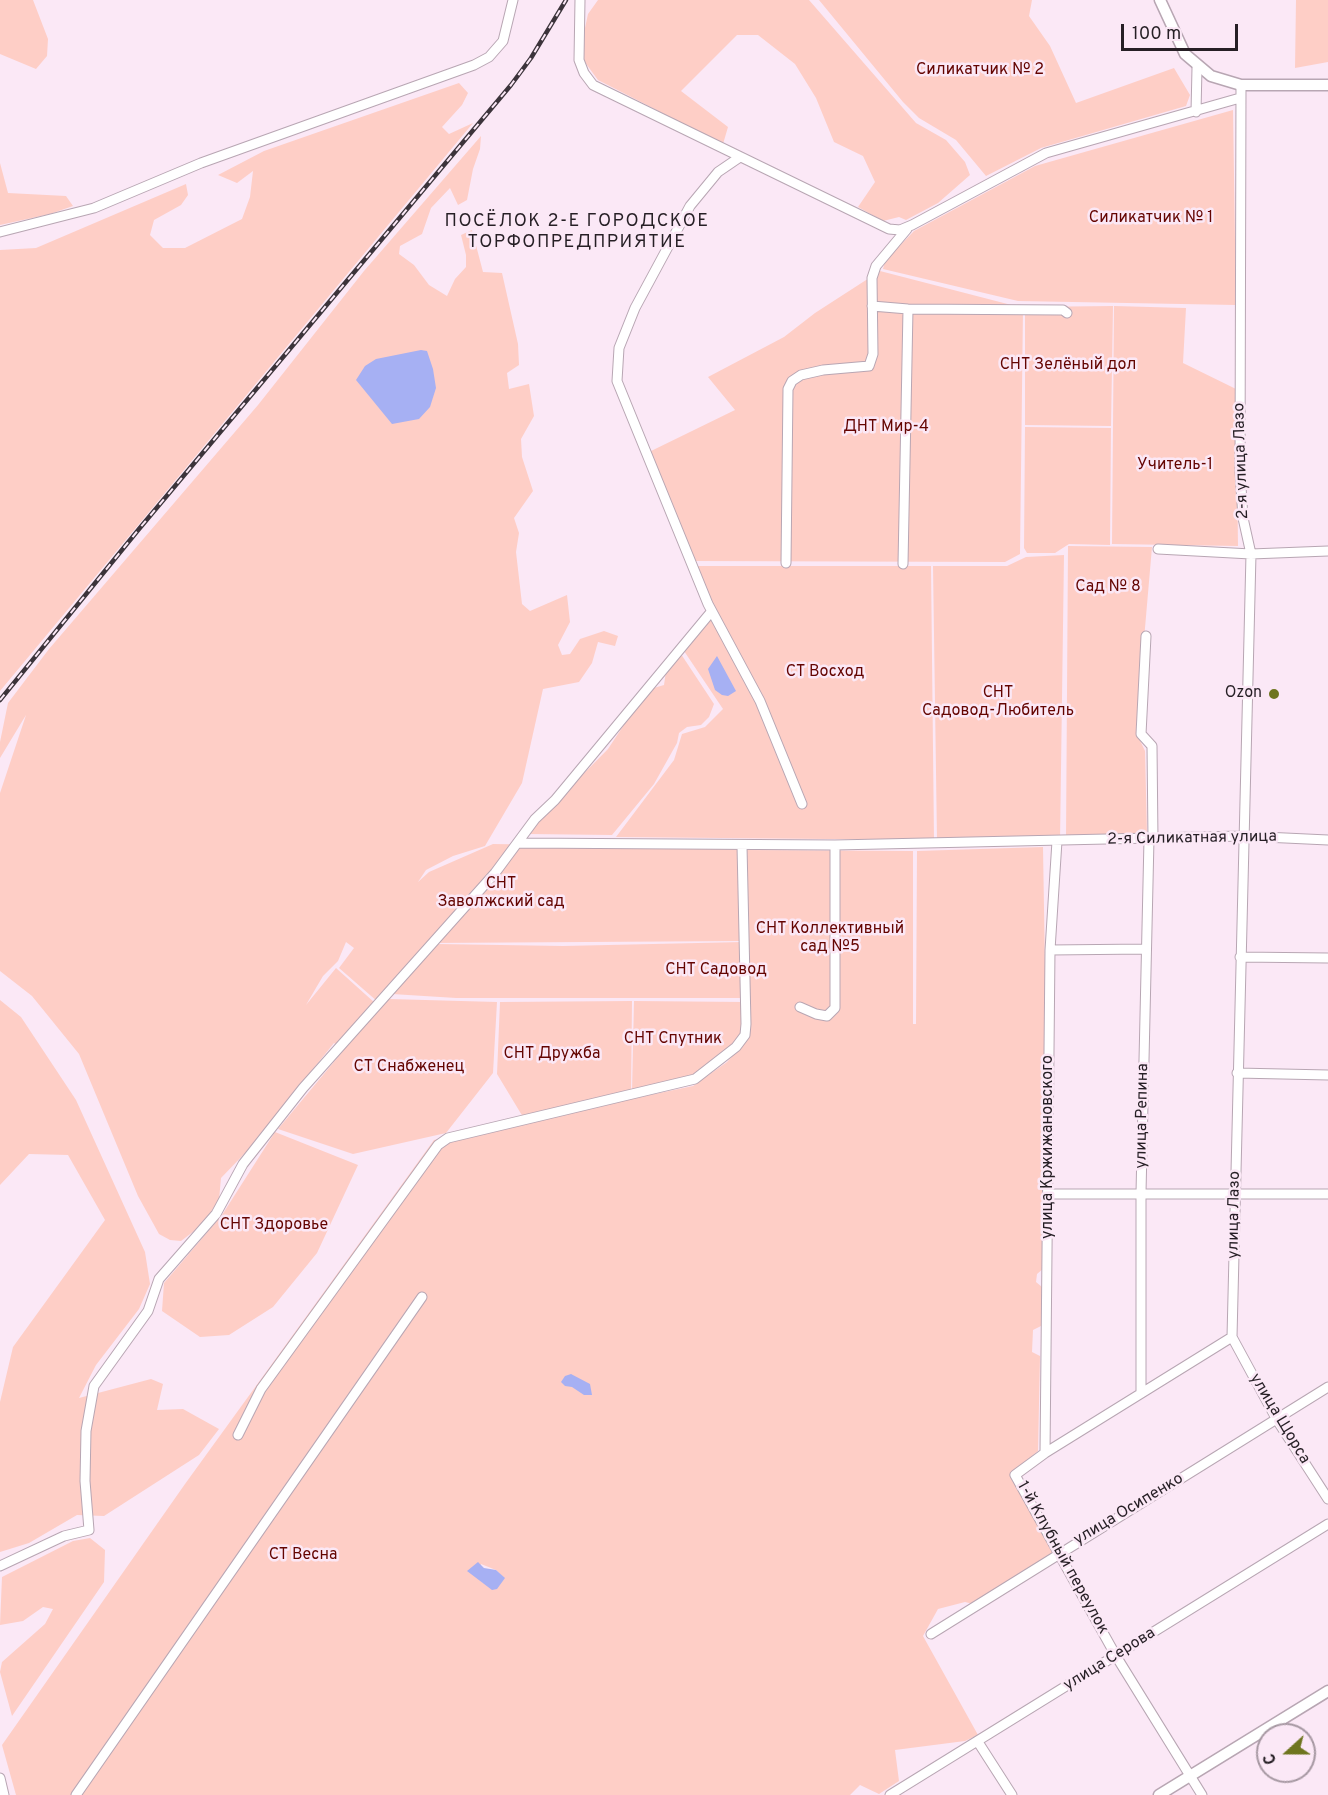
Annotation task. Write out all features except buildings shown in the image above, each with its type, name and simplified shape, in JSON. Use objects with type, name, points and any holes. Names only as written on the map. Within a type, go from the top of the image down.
[{"type":"main road","points":[[1160,0],[1182,50],[1197,68],[1220,81],[1241,85],[1328,85]]},
{"type":"main road","points":[[1160,1795],[1328,1691]]},
{"type":"street","points":[[0,232],[94,208],[201,163],[474,65],[489,57],[503,41],[513,0]]},
{"type":"street","points":[[580,0],[579,60],[584,74],[593,85],[889,229],[900,230],[909,227],[1046,153],[1240,98]]},
{"type":"street","points":[[1196,112],[1197,68]]},
{"type":"street","name":"2-я улица Лазо","points":[[1241,85],[1240,471],[1243,518],[1251,554],[1243,836]]},
{"type":"street","points":[[740,157],[718,172],[690,206],[635,308],[619,348],[618,381],[711,612],[760,701],[801,804]]},
{"type":"street","points":[[786,564],[788,389],[792,381],[801,375],[824,370],[868,366],[873,354],[872,278],[876,266],[909,227]]},
{"type":"street","points":[[872,306],[908,309],[1063,310],[1067,313]]},
{"type":"street","points":[[903,564],[908,309]]},
{"type":"street","points":[[1158,549],[1251,554],[1328,551]]},
{"type":"street","points":[[0,1566],[64,1536],[89,1530],[85,1461],[93,1386],[148,1311],[159,1279],[216,1214],[243,1164],[303,1088],[519,843],[535,819],[555,800],[711,612]]},
{"type":"street","name":"улица Репина","points":[[1141,1393],[1141,1193],[1152,746],[1141,734],[1146,636]]},
{"type":"street","name":"2-я Силикатная улица","points":[[519,843],[742,846],[1243,836],[1328,840]]},
{"type":"street","name":"улица Лазо","points":[[1232,1337],[1237,1193],[1237,1074],[1243,836]]},
{"type":"street","name":"улица Кржижановского","points":[[1045,1453],[1050,950],[1057,841]]},
{"type":"street","points":[[800,1007],[827,1016],[835,1008],[835,845]]},
{"type":"street","points":[[238,1435],[261,1389],[438,1145],[448,1138],[695,1079],[736,1047],[745,1035],[746,1024],[742,846]]},
{"type":"street","points":[[1050,950],[1146,949]]},
{"type":"street","points":[[1240,957],[1328,957]]},
{"type":"street","points":[[1237,1074],[1328,1075]]},
{"type":"street","points":[[1049,1194],[1328,1194]]},
{"type":"street","points":[[76,1795],[422,1297]]},
{"type":"street","points":[[1045,1453],[1232,1337]]},
{"type":"street","name":"улица Щорса","points":[[1232,1337],[1277,1420],[1328,1499]]},
{"type":"street","name":"улица Осипенко","points":[[931,1635],[1328,1387]]},
{"type":"street","name":"1-й Клубный переулок","points":[[1045,1453],[1016,1475],[1116,1656],[1202,1795]]},
{"type":"street","name":"улица Серова","points":[[891,1795],[1328,1524]]},
{"type":"street","points":[[978,1742],[1012,1795]]},
{"type":"street","points":[[0,1778],[4,1795]]},
{"type":"green space","points":[[0,0],[33,0],[48,39],[47,56],[36,69],[0,54]]},
{"type":"green space","points":[[598,0],[809,0],[916,123],[946,140],[965,162],[970,175],[938,203],[906,220],[899,217],[883,221],[858,207],[875,182],[863,156],[834,142],[816,98],[795,64],[758,35],[737,35],[681,91],[728,127],[723,144],[598,80],[584,61],[583,37],[588,14]]},
{"type":"green space","name":"Силикатчик № 2","points":[[819,0],[1032,0],[1029,16],[1050,46],[1076,103],[1174,68],[1190,95],[1186,106],[1041,148],[986,176],[956,140],[919,118],[903,102]]},
{"type":"green space","points":[[1296,0],[1328,0],[1328,62],[1295,68]]},
{"type":"green space","points":[[459,83],[468,93],[462,105],[442,127],[449,134],[473,123],[0,691],[0,250],[36,248],[186,184],[188,195],[181,205],[154,220],[150,235],[163,248],[185,248],[242,219],[250,197],[253,171],[237,183],[218,175],[264,151]]},
{"type":"green space","name":"Силикатчик № 1","points":[[1233,110],[1236,305],[1018,301],[883,269],[885,261],[914,231],[1035,166]]},
{"type":"green space","points":[[481,136],[480,149],[473,169],[467,200],[458,205],[450,188],[431,208],[422,234],[400,246],[399,254],[414,265],[429,285],[447,296],[455,279],[466,267],[466,255],[461,235],[472,230],[483,272],[502,273],[518,344],[519,365],[507,373],[509,389],[529,384],[534,416],[521,439],[522,457],[533,491],[514,518],[519,533],[516,552],[522,604],[530,611],[567,595],[570,622],[558,645],[562,655],[570,654],[580,639],[604,631],[618,636],[615,646],[598,642],[592,663],[579,682],[543,689],[522,783],[485,846],[453,856],[426,870],[418,882],[429,872],[493,844],[740,848],[742,941],[431,943],[379,1002],[389,999],[497,1002],[493,1073],[446,1133],[353,1154],[278,1129],[343,1051],[334,1043],[247,1151],[221,1178],[219,1200],[202,1225],[181,1241],[170,1240],[159,1234],[138,1196],[79,1054],[32,996],[0,971],[0,793],[26,715],[0,758],[0,742],[8,703],[49,649],[258,405],[364,271]],"holes":[[[346,942],[354,948],[339,968],[378,1002],[375,1003],[336,968],[306,1005],[323,976],[338,961]]]},
{"type":"green space","points":[[0,163],[8,193],[66,196],[73,206],[50,214],[0,225]]},
{"type":"green space","name":"ДНТ Мир-4","points":[[880,271],[1023,308],[1020,554],[1005,562],[693,561],[649,452],[735,410],[708,377],[784,337],[815,313]]},
{"type":"green space","name":"СНТ Зелёный дол","points":[[1113,306],[1111,426],[1025,425],[1025,307]]},
{"type":"green space","name":"Учитель-1","points":[[1114,306],[1186,308],[1183,363],[1236,389],[1238,546],[1112,544]]},
{"type":"green space","points":[[1025,427],[1111,428],[1110,545],[1069,544],[1055,553],[1027,553],[1024,548]]},
{"type":"green space","name":"Сад № 8","points":[[1068,546],[1152,547],[1136,732],[1145,751],[1147,834],[1066,838]]},
{"type":"green space","name":"СНТ Садовод-Любитель","points":[[1064,555],[1060,841],[937,840],[933,566],[1007,566],[1026,557]]},
{"type":"green space","name":"СТ Восход","points":[[696,566],[931,566],[934,840],[616,837],[674,760],[682,734],[705,727],[723,709],[684,651],[716,613]]},
{"type":"green space","points":[[677,648],[714,704],[709,717],[701,725],[687,727],[679,733],[677,743],[654,784],[612,835],[528,834],[533,825],[608,749],[647,690],[664,685],[666,671]]},
{"type":"green space","points":[[1043,847],[1046,1030],[1044,1268],[1037,1274],[1036,1282],[1042,1287],[1041,1326],[1033,1330],[1032,1352],[1040,1356],[1038,1451],[1010,1475],[1054,1552],[973,1604],[965,1602],[938,1609],[923,1636],[978,1735],[965,1741],[895,1750],[899,1781],[879,1794],[860,1785],[850,1795],[16,1795],[2,1745],[185,1484],[434,1140],[693,1086],[727,1062],[749,1038],[747,850],[913,851],[913,1024],[916,1024],[917,851]],"holes":[[[481,1564],[496,1570],[504,1578],[500,1583],[483,1583],[480,1579]]]},
{"type":"green space","name":"СНТ Садовод","points":[[743,942],[744,998],[456,998],[392,994],[437,944],[563,946]]},
{"type":"green space","points":[[0,1000],[21,1017],[76,1100],[145,1252],[150,1284],[139,1309],[96,1365],[79,1398],[151,1379],[163,1384],[157,1410],[183,1409],[219,1429],[199,1455],[104,1516],[77,1515],[29,1543],[0,1552],[0,1402],[13,1347],[105,1220],[68,1155],[29,1154],[0,1185]]},
{"type":"green space","name":"СНТ Дружба","points":[[632,1001],[631,1092],[523,1117],[497,1074],[500,1002]]},
{"type":"green space","name":"СНТ Спутник","points":[[634,1001],[744,1002],[742,1033],[719,1059],[693,1077],[632,1092]]},
{"type":"green space","name":"СНТ Здоровье","points":[[275,1132],[358,1165],[317,1253],[273,1307],[229,1335],[200,1337],[162,1311],[164,1283],[222,1215]]},
{"type":"green space","points":[[90,1538],[105,1550],[104,1582],[12,1716],[0,1672],[2,1662],[45,1624],[53,1609],[43,1607],[23,1621],[0,1625],[2,1577],[73,1541]]},
{"type":"water","points":[[421,350],[427,351],[436,388],[430,407],[419,419],[392,424],[356,380],[365,366],[376,359]]},
{"type":"water","points":[[717,656],[736,691],[728,696],[715,690],[708,669]]},
{"type":"water","points":[[571,1374],[590,1384],[592,1395],[584,1395],[561,1382],[565,1376]]},
{"type":"water","points":[[478,1562],[484,1568],[496,1570],[505,1578],[497,1589],[492,1590],[467,1571]]},
{"type":"railway","points":[[0,700],[139,529],[511,85],[531,58],[566,0]]},
{"type":"place","name":"Ozon","points":[[1274,694]]},
{"type":"district","name":"ПОСЁЛОК 2-Е ГОРОДСКОЕ ТОРФОПРЕДПРИЯТИЕ","points":[[577,232]]},
{"type":"park label","name":"СНТ Заволжский сад","points":[[501,894]]},
{"type":"park label","name":"СНТ Коллективный сад №5","points":[[830,939]]},
{"type":"park label","name":"СТ Снабженец","points":[[409,1068]]},
{"type":"park label","name":"СТ Весна","points":[[303,1556]]}]
